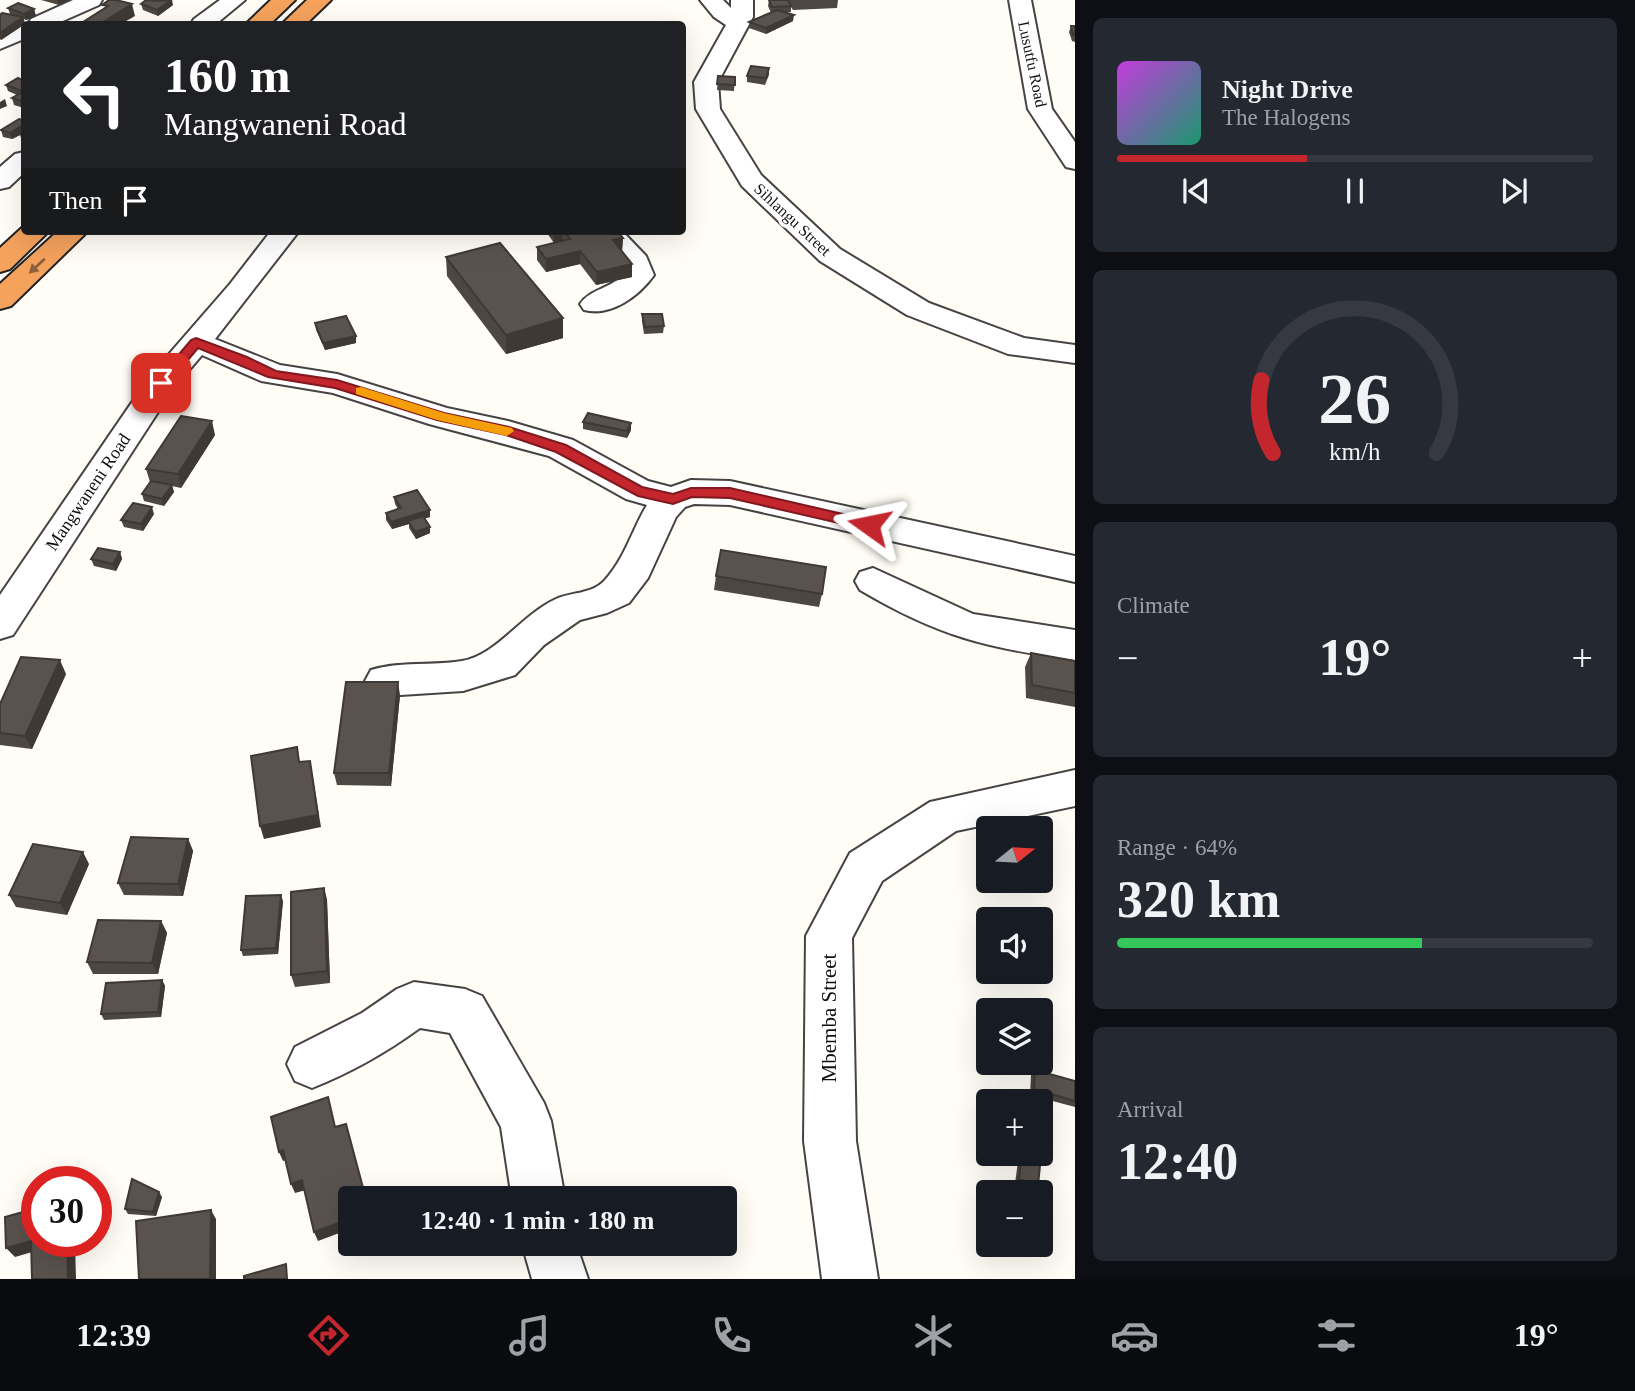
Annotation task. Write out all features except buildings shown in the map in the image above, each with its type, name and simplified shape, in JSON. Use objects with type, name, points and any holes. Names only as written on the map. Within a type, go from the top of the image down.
[{"type":"highway","points":[[260,21],[284,0]]},
{"type":"highway","points":[[296,21],[320,0]]},
{"type":"highway","points":[[0,263],[31,235]]},
{"type":"highway","points":[[0,300],[70,235]]},
{"type":"street","points":[[46,21],[91,0]]},
{"type":"street","points":[[206,21],[234,0]]},
{"type":"street","name":"Sihlangu Street","points":[[711,0],[722,12],[741,12],[706,82],[695,97],[708,109],[751,180],[830,255],[918,309],[1019,346],[1075,354]]},
{"type":"street","name":"Lusutfu Road","points":[[1020,0],[1040,109],[1075,160]]},
{"type":"street","points":[[0,42],[21,32]]},
{"type":"street","points":[[0,181],[21,163]]},
{"type":"street","name":"Mangwaneni Road","points":[[0,625],[161,383],[282,235]]},
{"type":"street","points":[[595,304],[628,288],[639,275],[636,262],[610,235]]},
{"type":"street","points":[[196,342],[272,374],[337,384],[441,417],[509,432],[561,449],[638,491],[673,499]]},
{"type":"street","points":[[385,681],[463,676],[500,664],[530,635],[569,609],[594,603],[616,593],[635,569],[661,511],[673,499],[691,492],[730,493],[1075,569]]},
{"type":"street","points":[[873,581],[962,625],[1013,637],[1075,645]]},
{"type":"street","name":"Mbemba Street","points":[[850,1279],[830,1141],[829,936],[866,867],[945,815],[1075,788]]},
{"type":"street","points":[[312,1064],[379,1029],[414,1005],[465,1012],[526,1121],[537,1186]]},
{"type":"street","points":[[553,1256],[560,1279]]},
{"type":"slow traffic","points":[[361,391],[441,417],[507,431]]},
{"type":"route","points":[[161,383],[196,342],[272,374],[337,384],[441,417],[509,432],[561,449],[638,491],[673,499],[691,492],[730,493],[869,525]]}]
